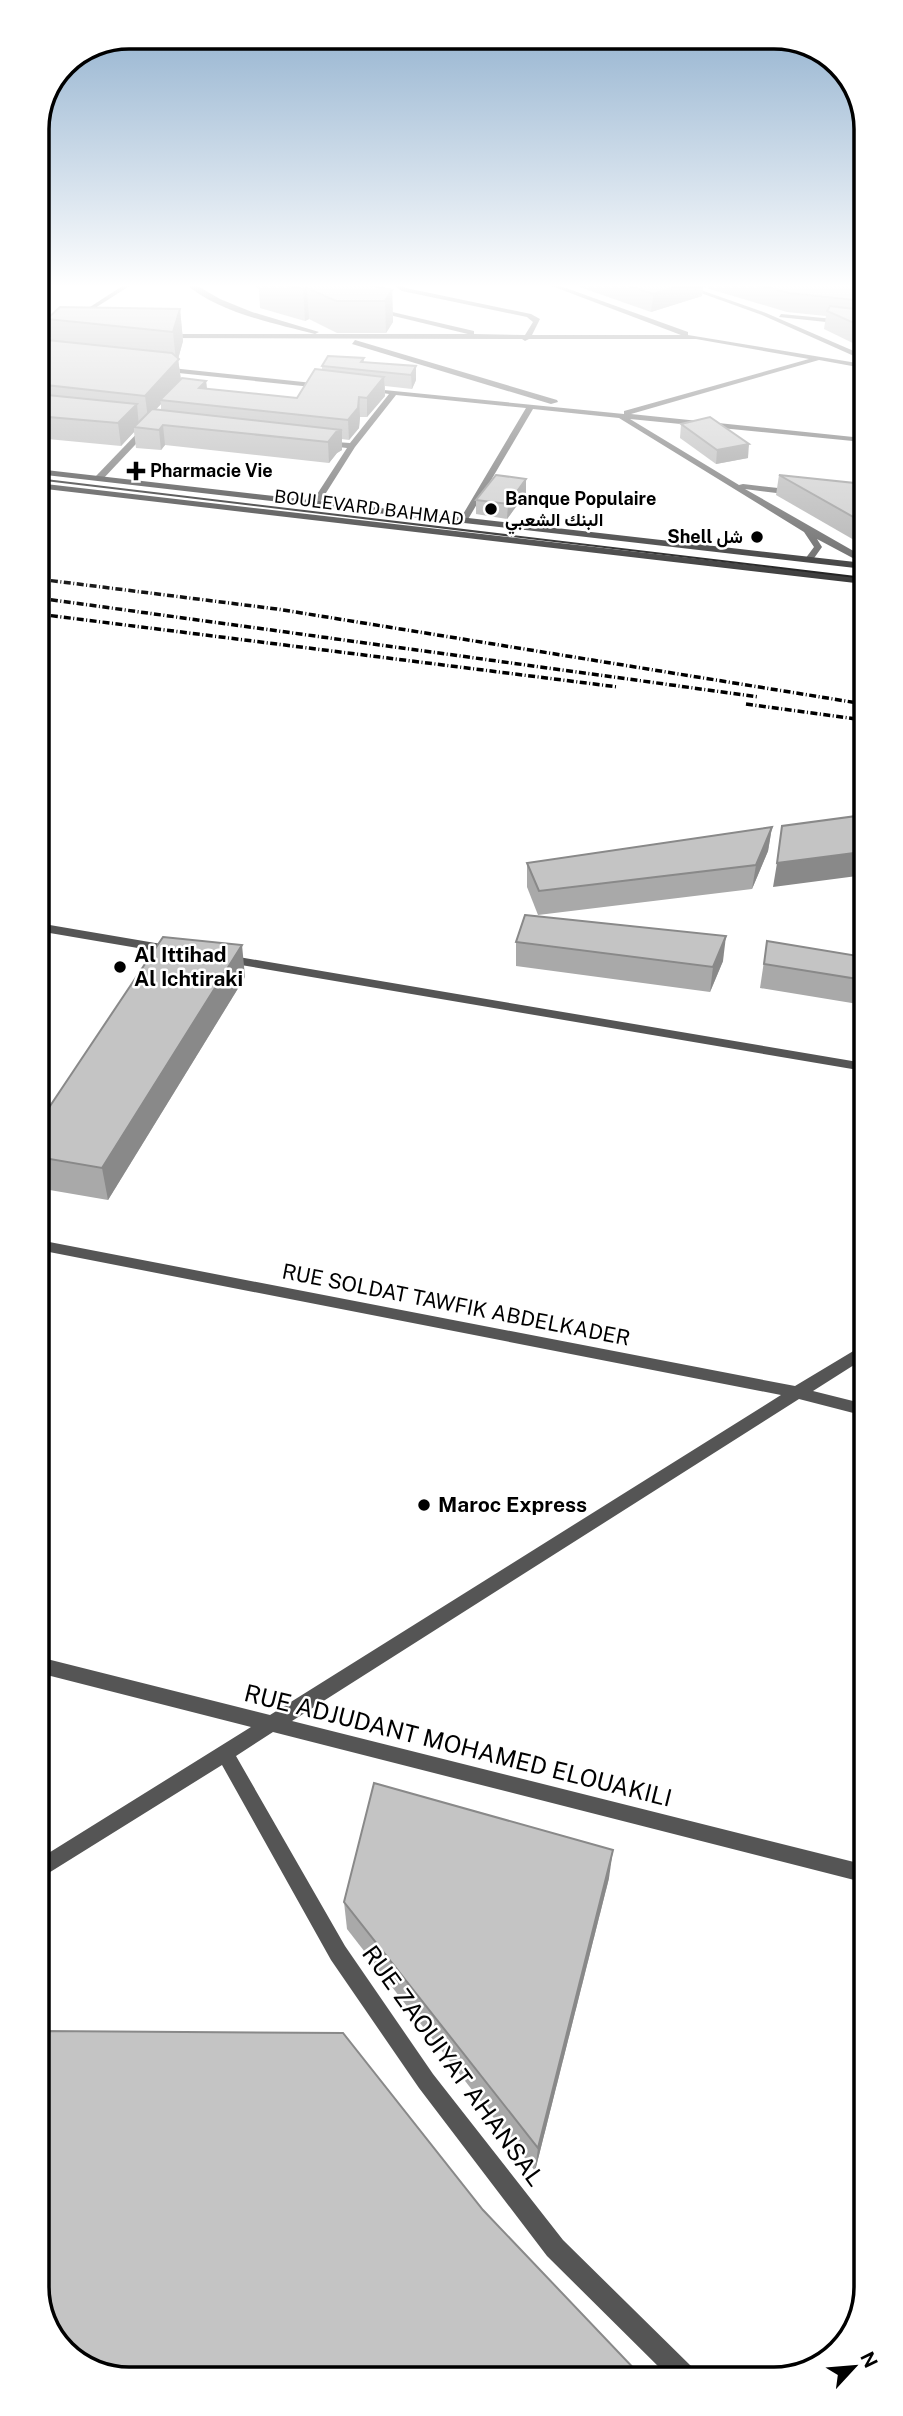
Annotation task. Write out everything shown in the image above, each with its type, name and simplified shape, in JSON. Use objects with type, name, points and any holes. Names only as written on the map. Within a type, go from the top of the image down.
[{"type":"main road","name":"BOULEVARD BAHMAD","points":[[49,472],[854,563]]},
{"type":"main road","name":"BOULEVARD BAHMAD","points":[[49,486],[854,580]]},
{"type":"street","points":[[316,502],[352,446],[392,396]]},
{"type":"street","points":[[425,396],[854,439]]},
{"type":"street","points":[[535,396],[589,412]]},
{"type":"street","points":[[619,416],[689,396]]},
{"type":"street","points":[[463,521],[531,405]]},
{"type":"street","points":[[619,416],[854,558]]},
{"type":"street","points":[[99,478],[152,423],[139,422]]},
{"type":"street","points":[[312,441],[352,446]]},
{"type":"street","points":[[738,486],[801,493]]},
{"type":"street","points":[[805,529],[818,544],[809,559]]},
{"type":"street","points":[[49,929],[188,952]]},
{"type":"street","points":[[215,957],[854,1065]]},
{"type":"street","name":"RUE SOLDAT TAWFIK ABDELKADER","points":[[49,1247],[794,1392],[854,1407]]},
{"type":"street","points":[[49,1864],[854,1357]]},
{"type":"street","name":"RUE ADJUDANT MOHAMED ELOUAKILI","points":[[49,1668],[854,1871]]},
{"type":"street","name":"RUE ZAOUIYAT AHANSAL","points":[[225,1753],[338,1953],[426,2081],[555,2248],[676,2367]]},
{"type":"building","points":[[49,396],[137,404],[118,423],[49,417]]},
{"type":"building","points":[[164,396],[297,398],[298,396],[369,396],[359,397],[358,408],[348,420],[160,400]]},
{"type":"building","points":[[152,409],[342,430],[336,432],[328,442],[163,425],[159,430],[134,427]]},
{"type":"building","points":[[710,417],[749,444],[717,450],[681,424]]},
{"type":"building","points":[[496,475],[526,479],[508,504],[476,500]]},
{"type":"building","points":[[779,475],[854,483],[854,517]]},
{"type":"building","points":[[854,816],[854,853],[777,863],[782,826]]},
{"type":"building","points":[[772,827],[756,865],[539,891],[527,863]]},
{"type":"building","points":[[525,915],[726,936],[713,967],[516,942]]},
{"type":"building","points":[[163,937],[242,945],[102,1168],[49,1159],[49,1108]]},
{"type":"building","points":[[767,941],[854,955],[854,978],[764,964]]},
{"type":"building","points":[[374,1783],[613,1850],[538,2148],[344,1902]]},
{"type":"building","points":[[49,2031],[343,2033],[483,2210],[632,2367],[124,2367],[99,2361],[69,2340],[55,2317],[50,2297]]},
{"type":"tram line","points":[[49,480],[854,577]]},
{"type":"railway","points":[[49,580],[277,609],[854,702]]},
{"type":"railway","points":[[49,600],[759,697]]},
{"type":"railway","points":[[49,615],[618,687]]},
{"type":"railway","points":[[746,704],[854,719]]},
{"type":"place","name":"Pharmacie Vie","points":[[136,471]]},
{"type":"place","name":"Banque Populaire البنك الشعبي","points":[[491,509]]},
{"type":"place","name":"Shell شل","points":[[757,537]]},
{"type":"place","name":"Al Ittihad Al Ichtiraki","points":[[120,967]]},
{"type":"place","name":"Maroc Express","points":[[424,1505]]}]
